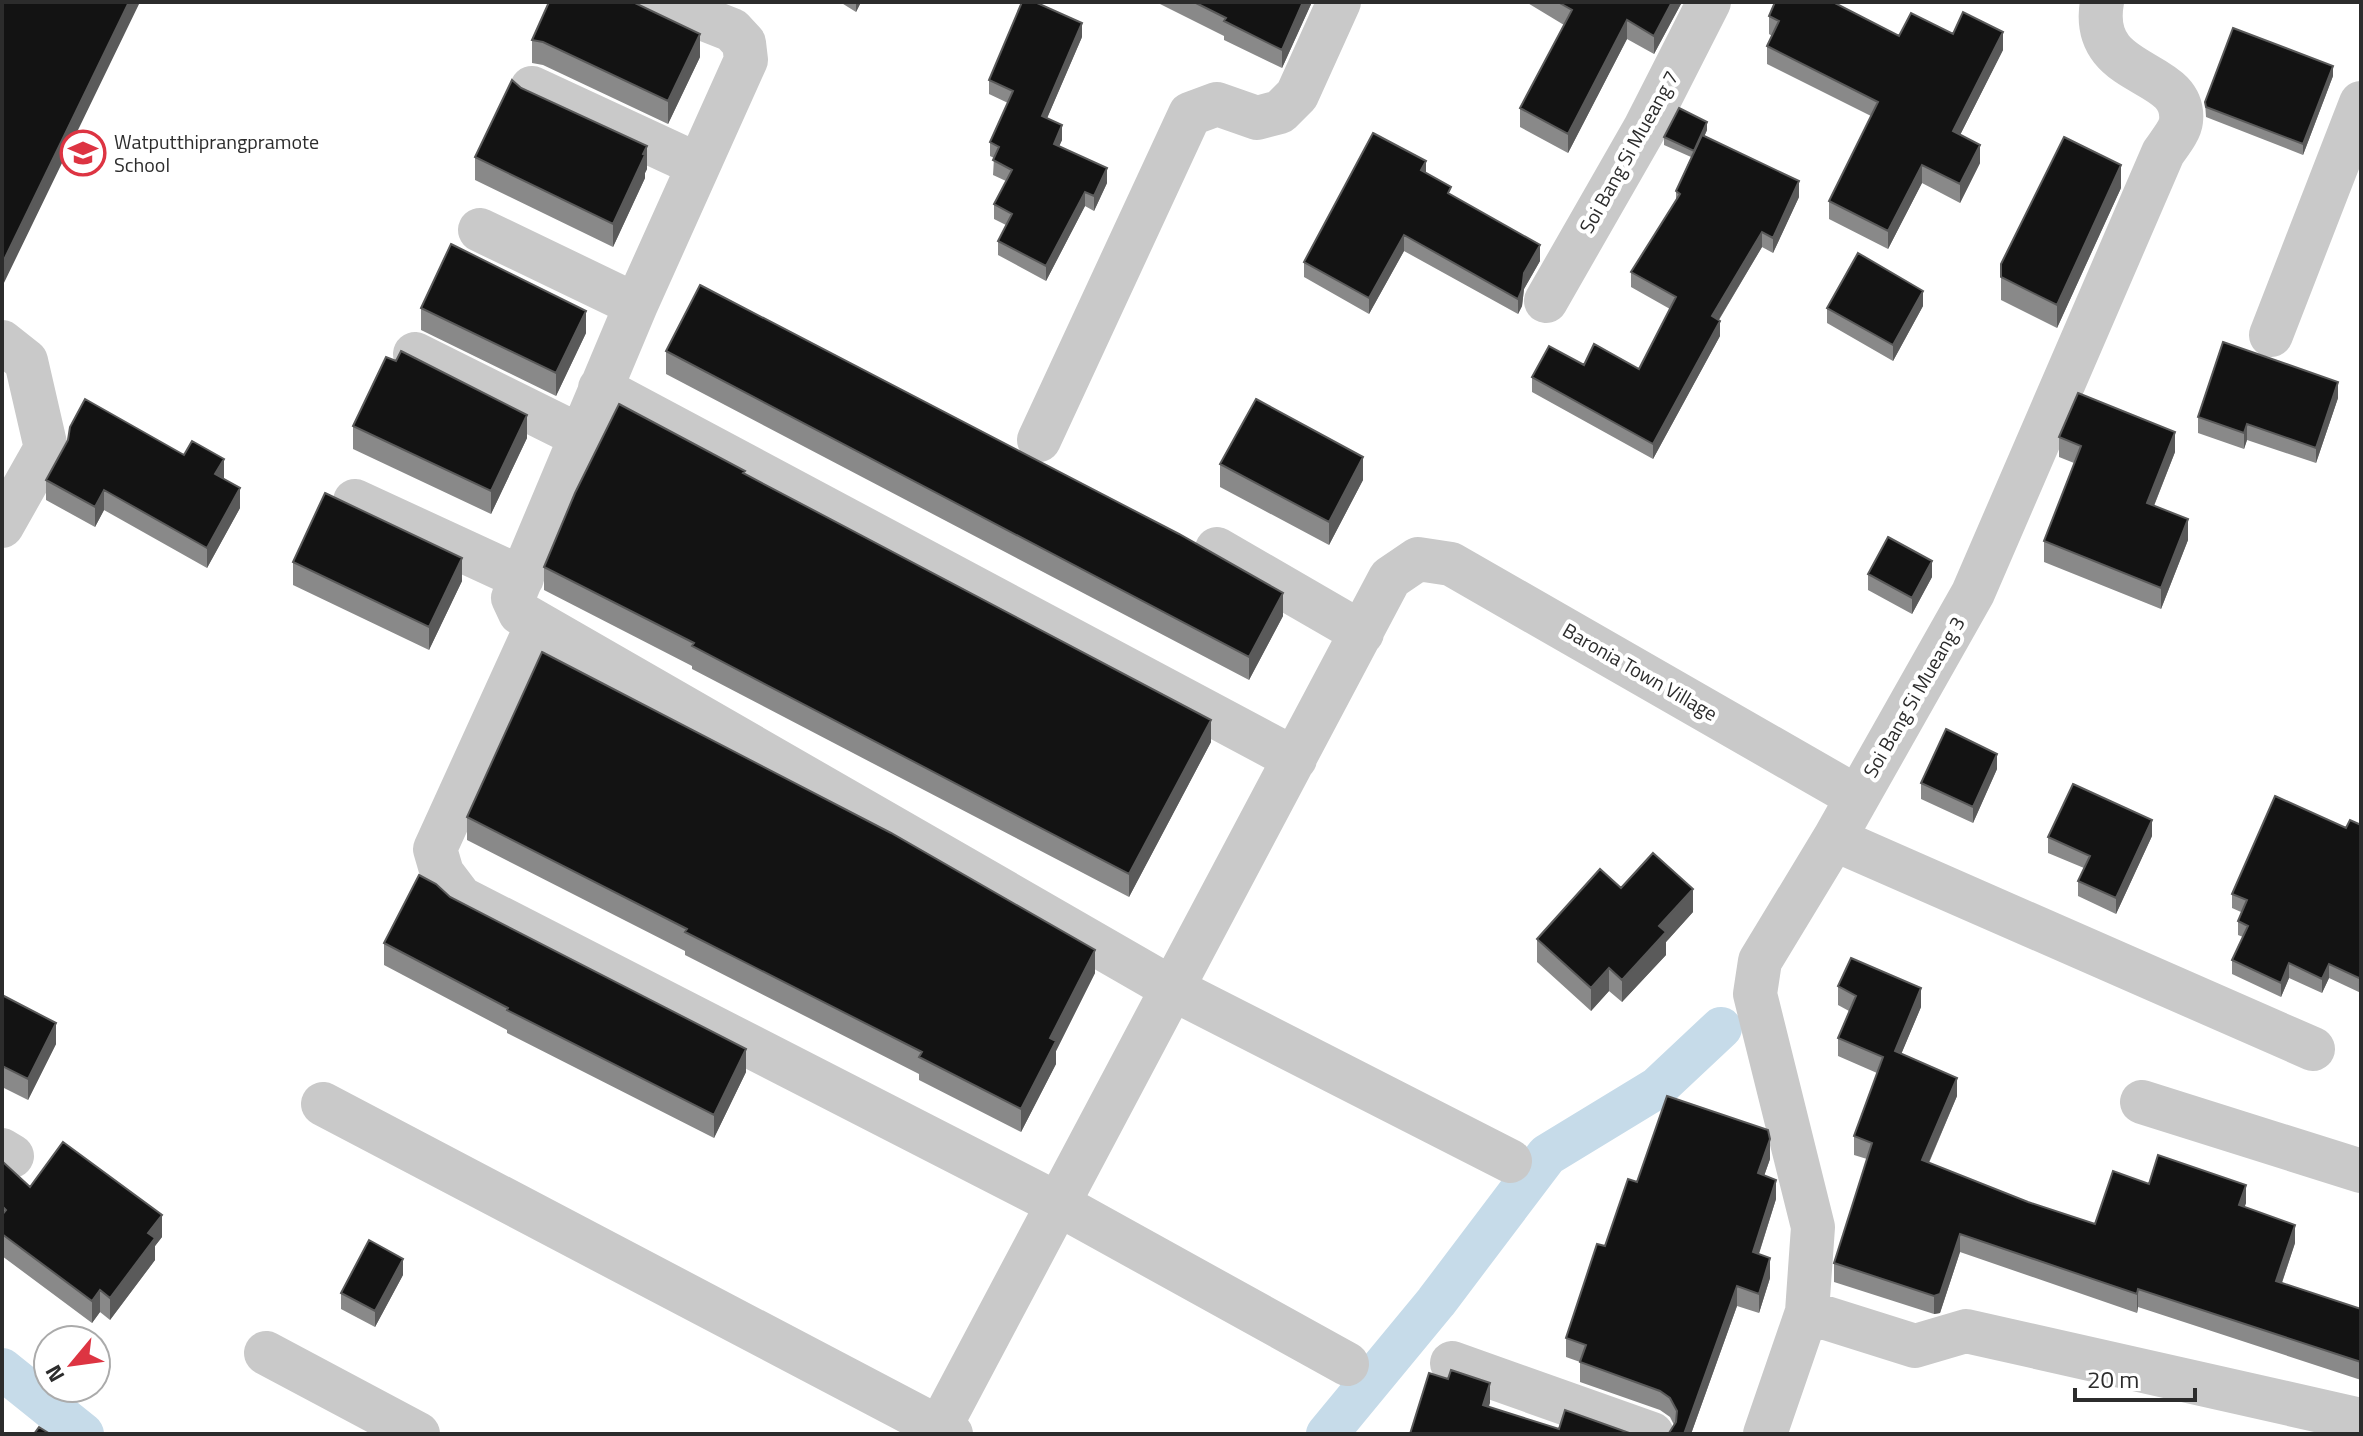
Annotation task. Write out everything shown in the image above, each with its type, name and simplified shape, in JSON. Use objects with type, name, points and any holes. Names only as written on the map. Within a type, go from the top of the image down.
[{"type":"street","points":[[661,2],[732,30],[744,43],[746,60],[600,388],[513,598],[520,613],[1173,989],[1510,1161]]},
{"type":"street","points":[[1039,440],[1190,114],[1217,104],[1257,118],[1280,112],[1297,95],[1339,2]]},
{"type":"street","name":"Soi Bang Si Mueang 7","points":[[1546,301],[1645,128],[1709,2]]},
{"type":"street","name":"Soi Bang Si Mueang 3","points":[[1765,1434],[1807,1312],[1813,1227],[1755,994],[1760,961],[1834,839],[1973,593],[2163,153],[2181,123],[2179,101],[2172,93],[2164,85],[2122,62],[2104,40],[2100,13],[2102,2]]},
{"type":"street","points":[[532,88],[698,165]]},
{"type":"street","points":[[2271,335],[2361,103]]},
{"type":"street","points":[[480,230],[636,305]]},
{"type":"street","points":[[2,342],[26,361],[46,448],[2,526]]},
{"type":"street","points":[[415,354],[580,436]]},
{"type":"street","points":[[600,388],[1295,759]]},
{"type":"street","points":[[355,501],[522,578]]},
{"type":"street","points":[[323,1104],[942,1432],[1058,1204],[1362,633],[1217,549]]},
{"type":"street","name":"Baronia Town Village","points":[[1362,633],[1390,578],[1418,559],[1451,564],[1857,797]]},
{"type":"street","points":[[537,625],[435,849],[442,873],[461,898],[1058,1204],[1347,1364]]},
{"type":"street","points":[[1834,839],[2313,1049]]},
{"type":"street","points":[[2142,1102],[2361,1171]]},
{"type":"street","points":[[1807,1312],[1915,1346],[1966,1331],[2361,1420]]},
{"type":"street","points":[[266,1353],[418,1434]]},
{"type":"street","points":[[1452,1363],[1652,1434]]},
{"type":"building","points":[[2,2],[129,2],[2,264]]},
{"type":"building","points":[[549,2],[633,2],[700,34],[668,101],[543,42],[532,40]]},
{"type":"building","points":[[1022,2],[1035,2],[1082,23],[1042,116],[1062,125],[1054,144],[1107,168],[1094,196],[1085,192],[1046,266],[998,241],[1012,214],[994,204],[1012,170],[993,160],[999,147],[990,142],[1013,91],[989,80]]},
{"type":"building","points":[[1194,2],[1303,2],[1282,50]]},
{"type":"building","points":[[1558,2],[1672,2],[1654,36],[1627,20],[1568,134],[1520,108],[1572,10]]},
{"type":"building","points":[[1775,2],[1833,2],[1899,36],[1911,13],[1953,34],[1963,12],[2003,32],[1953,131],[1980,145],[1960,184],[1922,165],[1888,231],[1829,201],[1878,102],[1767,46],[1779,21],[1769,16]]},
{"type":"building","points":[[2233,28],[2333,66],[2303,144],[2206,107],[2205,102]]},
{"type":"building","points":[[512,80],[521,88],[647,146],[613,224],[475,157]]},
{"type":"building","points":[[1679,108],[1707,122],[1694,151],[1664,137]]},
{"type":"building","points":[[1373,133],[1426,161],[1421,170],[1451,187],[1448,193],[1540,245],[1524,273],[1518,299],[1404,235],[1369,298],[1304,262]]},
{"type":"building","points":[[1702,135],[1799,181],[1773,238],[1762,232],[1712,316],[1720,321],[1653,444],[1532,377],[1549,346],[1584,365],[1594,344],[1639,369],[1676,297],[1631,272],[1680,194],[1676,191]]},
{"type":"building","points":[[2064,137],[2121,165],[2057,305],[2001,277],[2001,264]]},
{"type":"building","points":[[451,244],[586,311],[556,373],[421,308]]},
{"type":"building","points":[[1858,253],[1923,291],[1893,345],[1827,308]]},
{"type":"building","points":[[700,285],[1179,534],[1283,593],[1249,657],[666,351]]},
{"type":"building","points":[[2223,342],[2338,382],[2316,448],[2247,424],[2244,433],[2198,417]]},
{"type":"building","points":[[401,351],[527,415],[491,491],[353,426],[386,357],[396,361]]},
{"type":"building","points":[[2078,393],[2175,432],[2147,503],[2188,519],[2161,588],[2044,541],[2081,446],[2059,437]]},
{"type":"building","points":[[85,399],[184,455],[192,441],[224,459],[215,474],[240,488],[207,548],[104,490],[95,507],[46,480],[68,440],[70,427]]},
{"type":"building","points":[[1256,399],[1363,457],[1329,522],[1220,464]]},
{"type":"building","points":[[619,404],[745,471],[743,473],[1211,720],[1129,874],[692,646],[694,643],[544,567],[575,493]]},
{"type":"building","points":[[325,493],[462,558],[429,627],[293,562]]},
{"type":"building","points":[[1888,537],[1932,561],[1912,598],[1868,574]]},
{"type":"building","points":[[542,652],[891,833],[1095,950],[1050,1038],[1056,1041],[1021,1109],[919,1057],[922,1052],[467,817]]},
{"type":"building","points":[[1946,729],[1997,754],[1973,807],[1921,783]]},
{"type":"building","points":[[2073,784],[2152,820],[2116,898],[2078,881],[2090,856],[2048,837]]},
{"type":"building","points":[[2275,796],[2346,828],[2350,820],[2361,825],[2361,979],[2329,964],[2322,979],[2289,963],[2281,983],[2232,960],[2248,926],[2238,921],[2247,900],[2232,894]]},
{"type":"building","points":[[1653,853],[1693,889],[1659,926],[1666,932],[1622,980],[1609,968],[1591,988],[1537,939],[1600,869],[1621,888]]},
{"type":"building","points":[[419,875],[436,884],[450,897],[746,1049],[714,1115],[507,1010],[384,943]]},
{"type":"building","points":[[1851,958],[1921,988],[1895,1051],[1957,1078],[1922,1160],[2028,1202],[2095,1224],[2113,1171],[2149,1184],[2158,1155],[2246,1185],[2239,1205],[2295,1225],[2276,1281],[2361,1309],[2361,1362],[2138,1289],[2137,1294],[1960,1234],[1940,1294],[1934,1296],[1834,1263],[1872,1143],[1854,1136],[1883,1057],[1838,1038],[1856,996],[1838,986]]},
{"type":"building","points":[[2,995],[56,1023],[28,1079],[2,1066]]},
{"type":"building","points":[[1667,1096],[1768,1130],[1770,1139],[1758,1173],[1776,1180],[1753,1252],[1770,1258],[1759,1294],[1737,1286],[1684,1434],[1666,1434],[1676,1422],[1677,1411],[1670,1398],[1660,1391],[1580,1362],[1586,1345],[1566,1338],[1597,1244],[1605,1246],[1628,1179],[1637,1182]]},
{"type":"building","points":[[63,1142],[162,1215],[148,1233],[155,1238],[110,1298],[100,1290],[92,1301],[2,1234],[2,1215],[6,1210],[2,1206],[2,1161],[30,1187]]},
{"type":"building","points":[[369,1240],[403,1259],[375,1311],[341,1293]]},
{"type":"building","points":[[1451,1370],[1490,1383],[1483,1405],[1559,1429],[1565,1410],[1632,1434],[1410,1434],[1429,1373],[1448,1379]]},
{"type":"building","points":[[39,1427],[50,1434],[34,1434]]},
{"type":"waterway","points":[[1327,1434],[1436,1302],[1547,1155],[1657,1088],[1721,1028]]},
{"type":"waterway","points":[[2,1369],[83,1434]]},
{"type":"place","name":"Watputthiprangpramote School","points":[[83,153]]}]
